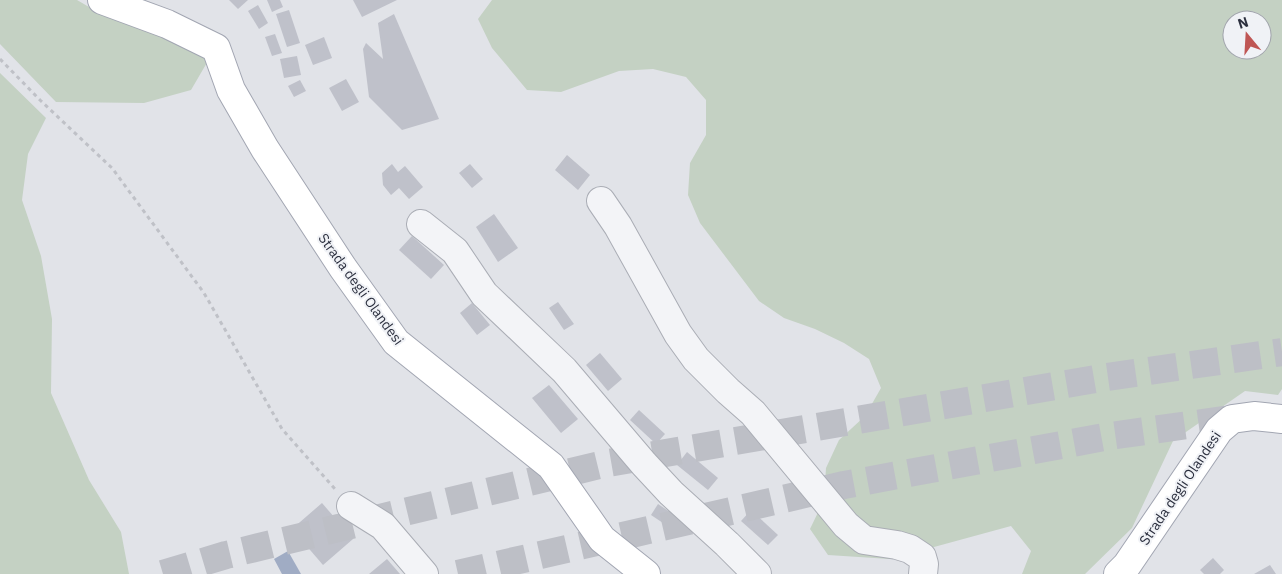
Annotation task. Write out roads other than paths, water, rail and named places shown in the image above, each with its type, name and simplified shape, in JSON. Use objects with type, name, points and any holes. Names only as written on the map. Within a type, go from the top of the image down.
[{"type":"main road","name":"Strada degli Olandesi","points":[[102,0],[167,24],[216,48],[230,90],[265,149],[343,268],[396,342],[551,466],[602,539],[646,574]]},
{"type":"main road","name":"Strada degli Olandesi","points":[[1118,574],[1127,565],[1219,430],[1232,419],[1254,416],[1282,419]]},
{"type":"street","points":[[601,200],[618,226],[678,334],[696,359],[753,413],[846,525],[864,540],[910,549],[922,557],[924,564],[923,574]]},
{"type":"street","points":[[421,224],[455,251],[484,294],[564,370],[671,493],[757,574]]},
{"type":"street","points":[[351,506],[383,526],[424,574]]},
{"type":"water","points":[[288,551],[301,574],[282,574],[274,559]]},
{"type":"tunnel","points":[[163,574],[226,555],[608,463],[1107,377],[1282,352]]},
{"type":"tunnel","points":[[458,574],[844,485],[1110,436],[1245,417]]}]
